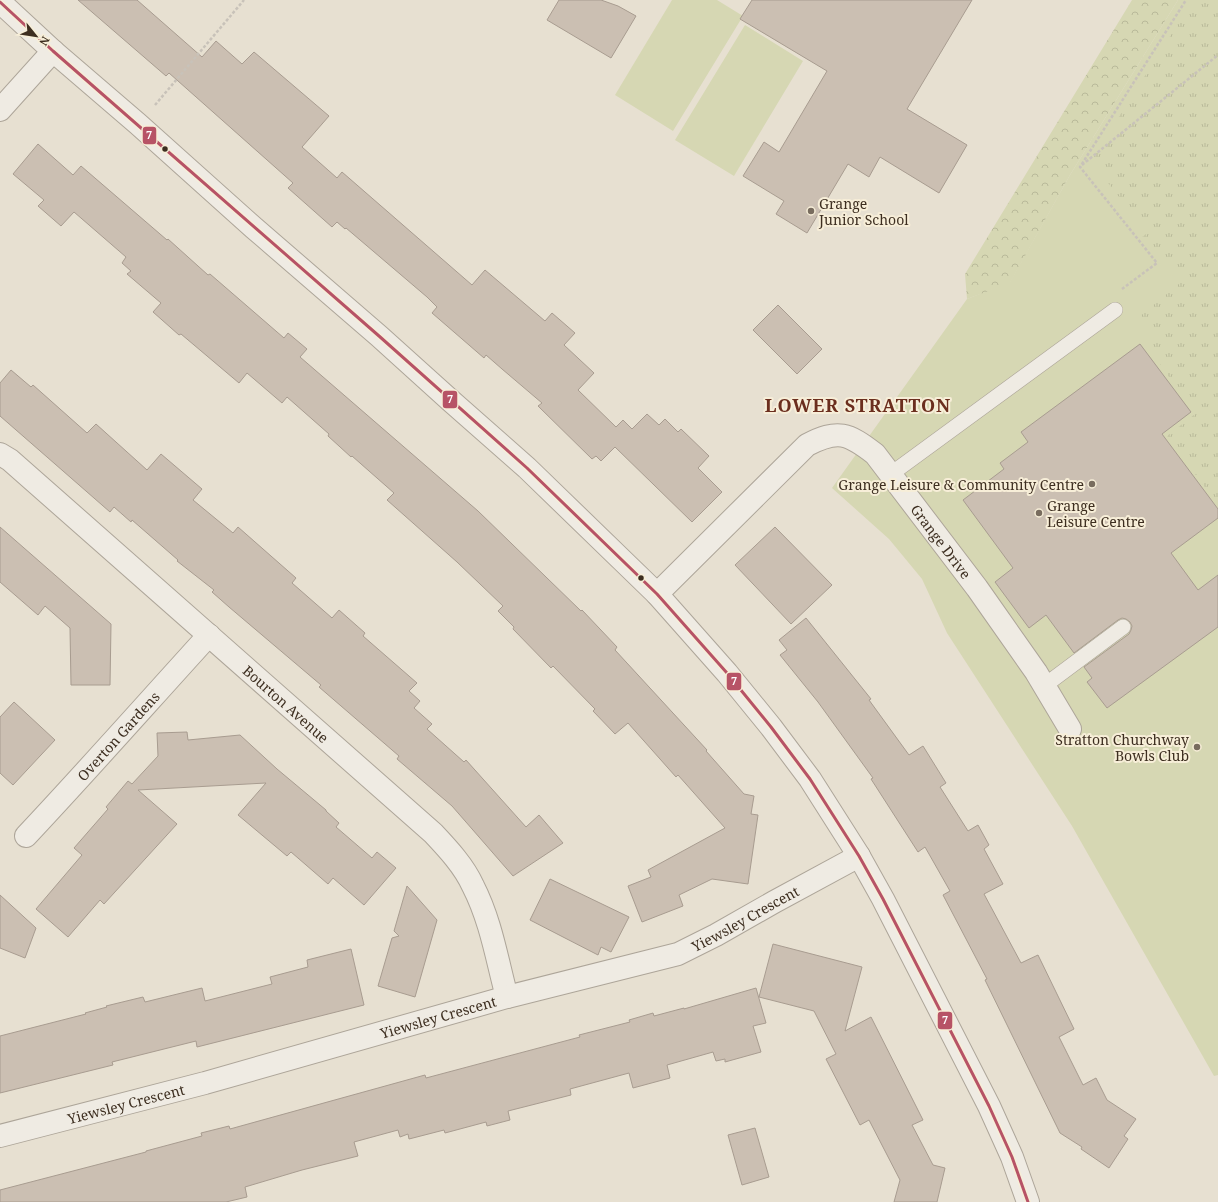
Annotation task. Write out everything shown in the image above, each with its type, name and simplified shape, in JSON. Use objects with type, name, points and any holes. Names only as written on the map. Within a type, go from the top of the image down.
[{"type":"street","points":[[0,2],[53,51],[138,124],[527,468],[657,594],[727,673],[772,727],[810,779],[859,856],[890,912],[989,1106],[1012,1157],[1028,1202]]},
{"type":"street","points":[[0,110],[53,51]]},
{"type":"street","name":"Grange Drive","points":[[657,594],[807,445],[826,436],[838,434],[863,445],[874,454],[890,474],[977,588],[1017,644],[1070,729]]},
{"type":"street","name":"Bourton Avenue","points":[[0,454],[10,460],[433,833],[455,858],[473,886],[487,921],[507,997]]},
{"type":"street","name":"Overton Gardens","points":[[26,836],[209,635]]},
{"type":"street","name":"Yiewsley Crescent","points":[[0,1136],[205,1083],[507,997],[678,954],[716,935],[859,856]]},
{"type":"lane","points":[[890,474],[1115,310]]},
{"type":"lane","points":[[1044,686],[1123,627]]},
{"type":"path","points":[[138,124],[244,0]]},
{"type":"path","points":[[1080,167],[1186,0]]},
{"type":"path","points":[[1080,167],[1218,55]]},
{"type":"path","points":[[1080,167],[1157,263],[1108,300],[1115,310]]},
{"type":"green space","points":[[672,0],[717,0],[743,16],[673,131],[615,95]]},
{"type":"green space","points":[[1132,0],[1178,0],[1070,175],[1010,283],[967,299],[965,274]]},
{"type":"green space","name":"Grange Leisure Centre","points":[[1178,0],[1218,0],[1218,1075],[1214,1076],[1072,826],[947,633],[922,579],[889,539],[832,488],[967,299],[1010,282],[1070,175]]},
{"type":"green space","points":[[1193,0],[1218,0],[1218,505],[1167,436],[1195,414],[1145,343],[1153,336],[1140,316],[1182,281],[1166,258],[1159,264],[1140,239],[1147,233],[1098,170],[1089,164]]},
{"type":"green space","points":[[745,25],[803,61],[734,176],[675,140]]},
{"type":"building","points":[[78,0],[137,0],[202,57],[216,41],[242,64],[254,52],[329,116],[302,147],[337,178],[342,172],[472,285],[485,270],[545,321],[552,313],[575,333],[564,345],[594,373],[578,390],[616,427],[623,420],[632,429],[647,414],[659,425],[665,419],[678,432],[681,429],[709,456],[698,468],[722,492],[692,522],[615,447],[601,461],[596,456],[592,459],[538,406],[542,403],[486,355],[484,358],[432,313],[437,307],[427,297],[346,228],[345,229],[337,222],[332,227],[288,188],[293,183],[169,73],[166,76]]},
{"type":"building","points":[[559,0],[601,0],[618,6],[636,16],[611,58],[547,20]]},
{"type":"building","points":[[752,0],[972,0],[907,109],[967,145],[939,193],[880,157],[869,177],[848,164],[807,233],[776,214],[784,201],[743,176],[764,142],[779,152],[827,71],[740,19]]},
{"type":"building","points":[[38,144],[73,175],[81,166],[284,338],[288,333],[307,349],[300,357],[478,511],[581,611],[582,610],[617,647],[615,650],[707,750],[706,751],[744,794],[754,796],[751,814],[758,815],[748,884],[712,879],[679,895],[683,906],[642,922],[628,886],[651,877],[648,870],[725,828],[678,775],[676,777],[628,723],[615,734],[593,711],[595,709],[553,666],[551,668],[513,629],[514,627],[498,611],[503,606],[457,562],[387,500],[394,493],[352,456],[351,457],[328,436],[329,434],[287,397],[282,403],[247,373],[239,383],[181,334],[179,335],[153,312],[161,303],[127,274],[131,271],[122,263],[126,257],[74,212],[61,226],[38,206],[44,200],[13,174]]},
{"type":"building","points":[[778,305],[822,349],[797,374],[753,330]]},
{"type":"building","name":"Grange Leisure & Community Centre","points":[[1140,344],[1191,412],[1162,434],[1218,509],[1218,518],[1171,553],[1198,590],[1218,575],[1218,627],[1107,708],[1087,682],[1092,678],[1084,667],[1129,634],[1132,626],[1130,622],[1122,618],[1118,620],[1074,653],[1046,615],[1029,628],[995,582],[1013,568],[963,500],[1004,469],[1000,463],[1028,442],[1021,432]]},
{"type":"building","points":[[11,370],[31,387],[33,385],[87,433],[96,424],[147,470],[161,454],[202,489],[193,500],[233,533],[238,527],[296,578],[292,583],[332,618],[339,610],[365,633],[363,636],[417,683],[409,691],[420,701],[414,708],[432,724],[427,729],[464,762],[466,760],[526,827],[539,815],[563,843],[513,876],[452,806],[397,759],[399,756],[319,687],[321,685],[229,607],[212,592],[214,590],[177,561],[178,560],[132,520],[131,522],[114,507],[110,512],[0,416],[0,383]]},
{"type":"building","points":[[0,527],[111,624],[110,685],[71,685],[70,628],[45,606],[38,615],[0,582]]},
{"type":"building","points":[[775,527],[832,585],[791,624],[735,565]]},
{"type":"building","points":[[806,618],[871,699],[869,700],[909,755],[923,746],[946,783],[940,787],[968,831],[978,825],[989,845],[984,849],[1003,884],[984,894],[1021,963],[1038,955],[1074,1029],[1059,1037],[1083,1085],[1096,1078],[1107,1100],[1136,1119],[1124,1136],[1128,1139],[1109,1168],[1081,1149],[1082,1147],[1060,1133],[985,980],[987,979],[943,895],[950,891],[925,847],[918,852],[871,779],[873,778],[818,702],[780,655],[787,650],[779,640]]},
{"type":"building","points":[[14,702],[55,740],[13,785],[0,773],[0,717]]},
{"type":"building","points":[[187,732],[188,740],[240,735],[277,769],[326,810],[339,823],[336,827],[372,858],[377,852],[396,868],[364,905],[333,878],[328,884],[291,852],[287,856],[238,815],[266,783],[138,790],[177,824],[104,904],[100,900],[68,937],[36,909],[82,855],[74,848],[108,809],[106,807],[128,781],[132,784],[158,756],[157,733]]},
{"type":"building","points":[[550,879],[629,917],[611,952],[601,947],[598,955],[530,920]]},
{"type":"building","points":[[407,886],[437,920],[415,997],[378,986],[392,938],[399,936],[394,931]]},
{"type":"building","points":[[0,895],[36,928],[25,958],[0,948]]},
{"type":"building","points":[[773,944],[862,967],[845,1031],[871,1017],[923,1120],[912,1125],[933,1165],[945,1168],[937,1202],[894,1202],[900,1180],[869,1120],[860,1125],[826,1059],[836,1054],[814,1011],[759,997]]},
{"type":"building","points":[[351,949],[364,1005],[197,1047],[196,1041],[112,1062],[113,1065],[0,1093],[0,1036],[86,1014],[85,1013],[107,1007],[106,1006],[143,997],[145,1002],[202,988],[205,1001],[272,984],[270,977],[308,967],[307,960]]},
{"type":"building","points":[[756,988],[766,1023],[753,1026],[761,1052],[725,1062],[725,1059],[716,1061],[713,1052],[667,1065],[670,1078],[633,1088],[629,1073],[570,1089],[571,1095],[508,1111],[510,1120],[487,1126],[486,1122],[445,1133],[444,1130],[409,1139],[408,1134],[400,1137],[398,1130],[354,1142],[358,1156],[302,1170],[245,1187],[247,1197],[226,1202],[0,1202],[0,1190],[146,1152],[202,1136],[201,1133],[229,1126],[230,1129],[425,1075],[426,1078],[580,1037],[579,1035],[630,1022],[629,1020],[653,1013],[654,1016],[684,1009]]},
{"type":"building","points":[[755,1128],[769,1177],[742,1185],[728,1135]]},
{"type":"transit line","name":"7","points":[[0,2],[53,51],[379,336],[527,468],[657,594],[727,673],[771,727],[810,779],[859,856],[883,899],[989,1106],[1012,1157],[1028,1202]]},
{"type":"place","name":"Grange Junior School","points":[[811,211]]},
{"type":"place","name":"Grange Leisure & Community Centre","points":[[1092,484]]},
{"type":"place","name":"Grange Leisure Centre","points":[[1039,513]]},
{"type":"place","name":"Stratton Churchway Bowls Club","points":[[1197,747]]},
{"type":"district","name":"LOWER STRATTON","points":[[858,405]]}]
